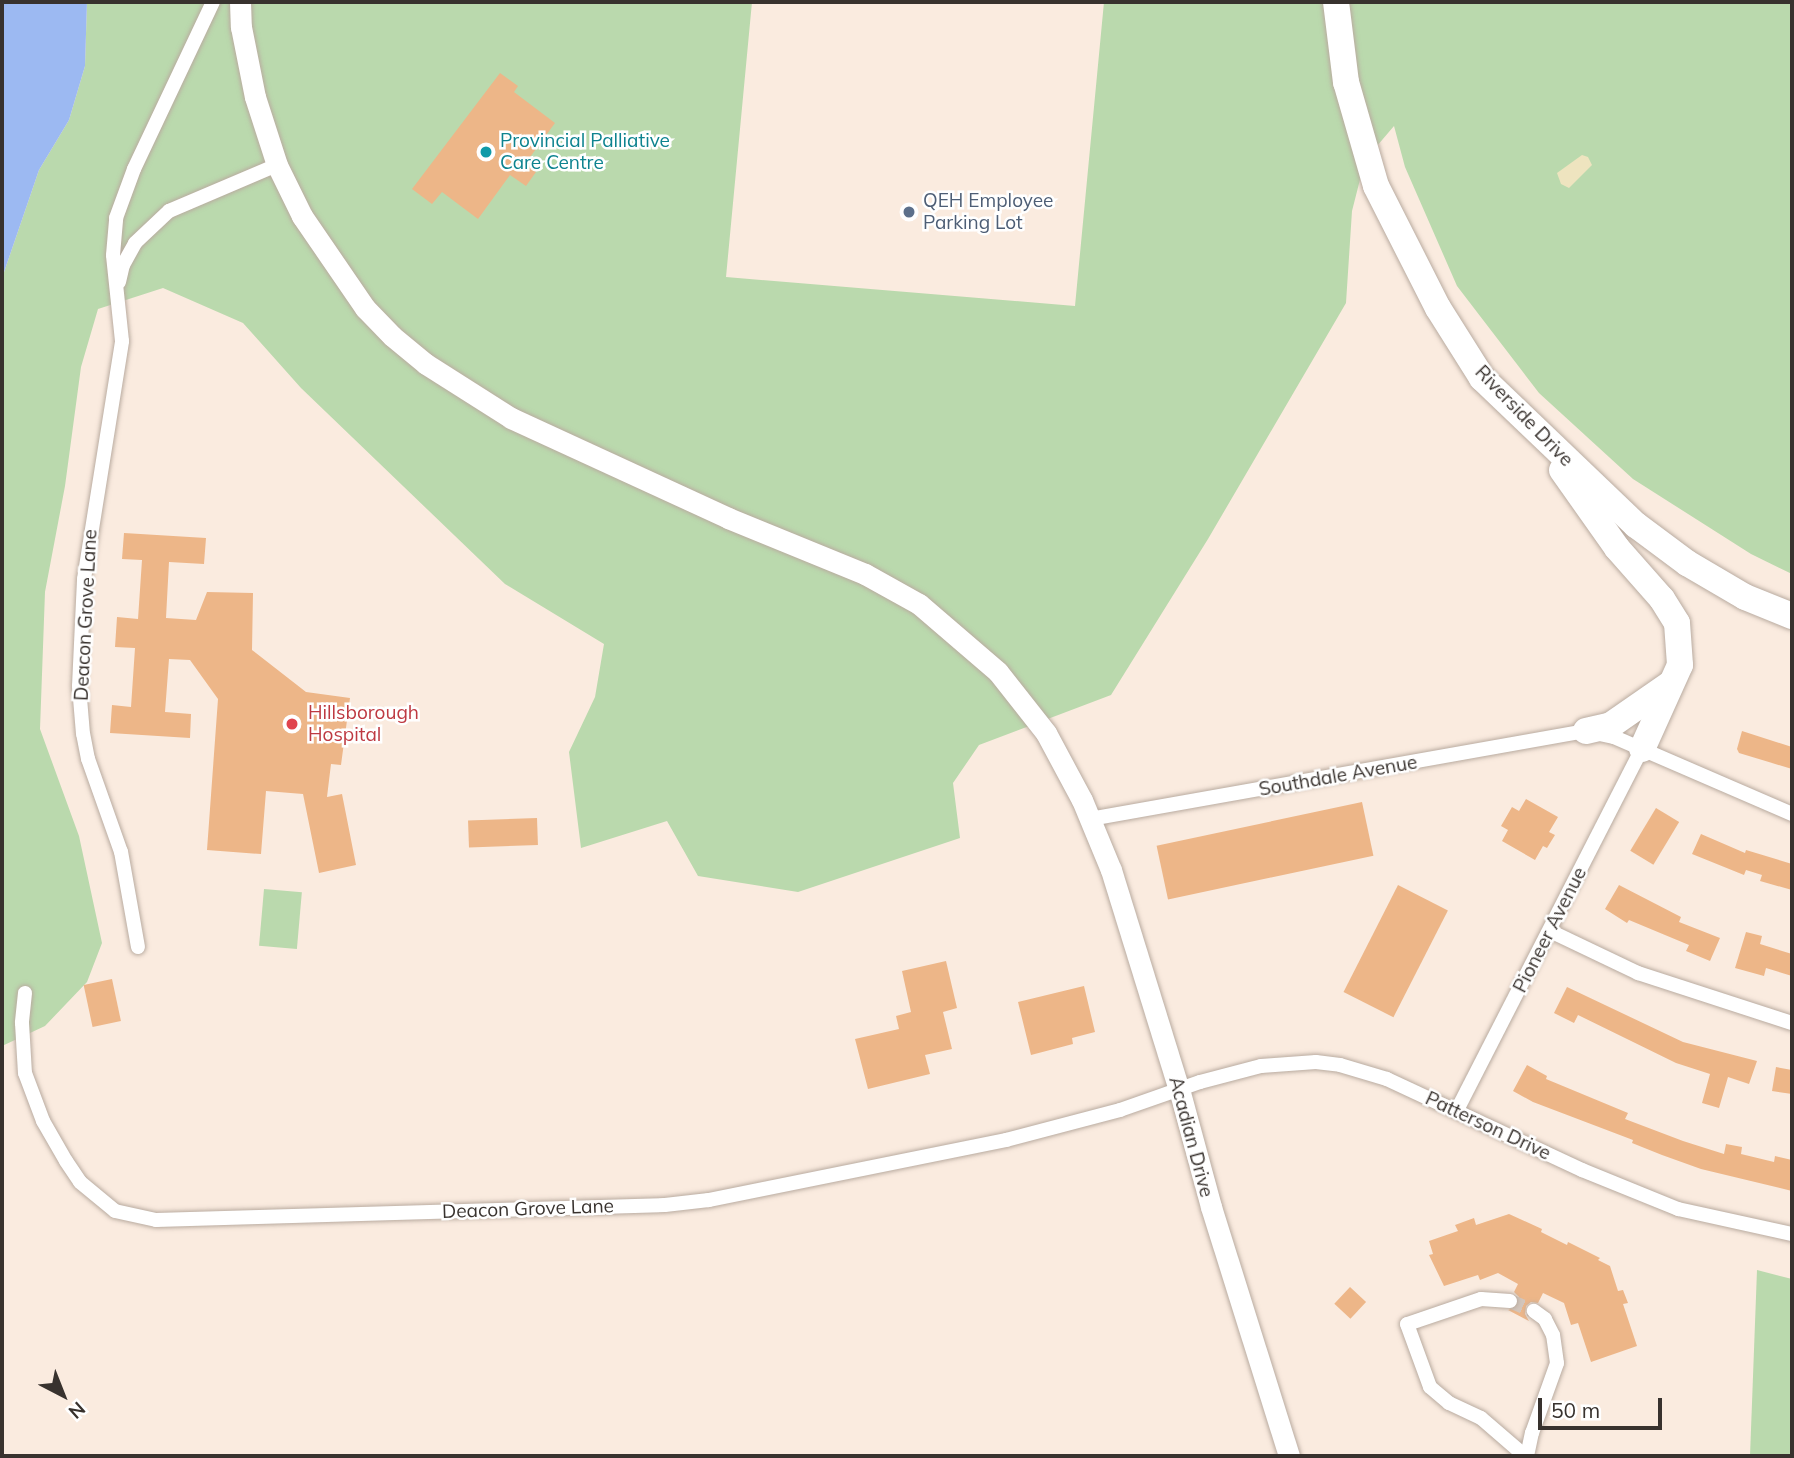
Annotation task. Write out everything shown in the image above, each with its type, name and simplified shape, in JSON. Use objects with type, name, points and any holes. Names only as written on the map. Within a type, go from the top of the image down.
[{"type":"highway","name":"Riverside Drive","points":[[1336,2],[1346,82],[1376,186],[1403,244],[1482,378],[1636,525],[1686,563],[1745,597],[1792,616]]},
{"type":"highway","points":[[1543,438],[1576,492],[1617,548],[1662,599],[1677,622],[1680,665],[1642,749]]},
{"type":"highway","points":[[1586,732],[1611,726],[1675,681]]},
{"type":"street","name":"Deacon Grove Lane","points":[[138,947],[121,852],[88,759],[79,702],[84,579],[122,341],[113,256],[116,218],[123,197],[214,2]]},
{"type":"street","name":"Acadian Drive","points":[[240,2],[241,27],[256,97],[277,166],[302,216],[365,308],[407,349],[511,418],[716,513],[865,574],[919,604],[957,634],[1018,694],[1046,733],[1090,819],[1111,870],[1179,1089],[1211,1207],[1289,1456]]},
{"type":"street","name":"Deacon Grove Lane","points":[[116,293],[123,265],[135,243],[151,224],[190,200],[277,166]]},
{"type":"street","name":"Southdale Avenue","points":[[1090,819],[1586,732]]},
{"type":"street","points":[[1586,732],[1642,749],[1792,814]]},
{"type":"street","name":"Pioneer Avenue","points":[[1457,1110],[1642,749]]},
{"type":"street","points":[[1550,932],[1648,976],[1792,1023]]},
{"type":"street","name":"Deacon Grove Lane","points":[[25,993],[22,1023],[25,1073],[43,1121],[65,1161],[95,1198],[115,1211],[156,1220],[687,1203],[1006,1140],[1120,1110],[1179,1089]]},
{"type":"street","name":"Patterson Drive","points":[[1179,1089],[1261,1066],[1316,1062],[1363,1071],[1457,1110],[1582,1170],[1678,1209],[1792,1234]]},
{"type":"street","points":[[1510,1301],[1481,1299],[1407,1324],[1430,1387],[1449,1403],[1481,1418],[1526,1456],[1531,1433],[1557,1363],[1553,1335],[1545,1319],[1534,1311]]},
{"type":"green space","points":[[87,2],[752,2],[726,277],[1075,306],[1104,2],[1792,2],[1792,574],[1751,554],[1633,479],[1539,393],[1457,286],[1405,167],[1394,126],[1365,160],[1352,211],[1346,303],[1208,539],[1111,695],[979,745],[953,783],[960,838],[798,892],[698,876],[667,821],[581,848],[569,752],[595,697],[604,644],[505,584],[301,388],[243,323],[163,288],[98,309],[81,367],[65,486],[45,592],[40,729],[79,836],[102,943],[87,982],[45,1026],[2,1046],[2,278],[39,170],[69,120],[85,66]]},
{"type":"green space","points":[[264,889],[302,892],[297,949],[259,946]]},
{"type":"green space","points":[[1757,1270],[1792,1279],[1792,1456],[1750,1456]]},
{"type":"sand","points":[[1582,155],[1588,157],[1592,165],[1569,188],[1561,184],[1557,173]]},
{"type":"water","points":[[2,2],[87,2],[85,66],[69,120],[39,170],[2,278]]},
{"type":"building","name":"Provincial Palliative Care Centre","points":[[500,73],[518,86],[514,92],[555,123],[525,164],[536,172],[526,186],[510,175],[478,219],[442,192],[432,204],[412,189]]},
{"type":"building","name":"Hillsborough Hospital","points":[[124,533],[206,538],[204,564],[169,562],[166,618],[196,620],[207,592],[253,593],[252,650],[306,692],[350,698],[341,765],[331,764],[327,797],[342,794],[356,865],[319,873],[303,794],[266,791],[261,854],[207,850],[218,699],[190,660],[169,659],[165,712],[191,714],[190,738],[110,733],[112,705],[131,707],[135,648],[115,647],[117,617],[138,619],[142,560],[122,559]]},
{"type":"building","points":[[1742,731],[1792,747],[1792,769],[1739,753],[1737,749]]},
{"type":"building","points":[[1526,799],[1558,817],[1549,832],[1555,835],[1547,848],[1543,846],[1535,860],[1502,841],[1508,830],[1501,826],[1512,807],[1519,811]]},
{"type":"building","points":[[1362,802],[1373,856],[1168,899],[1157,846]]},
{"type":"building","points":[[1656,808],[1679,822],[1653,865],[1630,851]]},
{"type":"building","points":[[537,818],[538,845],[469,847],[468,820]]},
{"type":"building","points":[[1701,834],[1745,853],[1746,850],[1792,864],[1792,890],[1760,881],[1762,875],[1746,870],[1744,875],[1692,854]]},
{"type":"building","points":[[1398,885],[1448,910],[1393,1017],[1344,992]]},
{"type":"building","points":[[1619,885],[1681,917],[1679,922],[1720,938],[1710,961],[1686,951],[1689,945],[1629,920],[1627,923],[1605,909]]},
{"type":"building","points":[[1746,932],[1762,936],[1760,944],[1792,954],[1792,976],[1766,968],[1764,976],[1735,968]]},
{"type":"building","points":[[946,961],[957,1008],[943,1012],[952,1049],[925,1055],[930,1074],[868,1089],[855,1039],[899,1029],[896,1016],[911,1012],[902,971]]},
{"type":"building","points":[[112,979],[121,1021],[93,1027],[84,985]]},
{"type":"building","points":[[1084,986],[1095,1032],[1072,1038],[1073,1044],[1031,1055],[1018,1002]]},
{"type":"building","points":[[1567,987],[1683,1042],[1757,1061],[1749,1084],[1728,1077],[1719,1108],[1702,1103],[1710,1074],[1676,1063],[1578,1015],[1574,1023],[1554,1013]]},
{"type":"building","points":[[1527,1065],[1547,1076],[1546,1079],[1628,1113],[1625,1119],[1683,1141],[1724,1154],[1726,1144],[1742,1147],[1741,1154],[1774,1162],[1775,1156],[1792,1160],[1792,1191],[1701,1169],[1533,1102],[1513,1091]]},
{"type":"building","points":[[1776,1067],[1792,1070],[1792,1094],[1772,1091]]},
{"type":"building","points":[[1509,1214],[1542,1229],[1541,1232],[1567,1245],[1568,1242],[1600,1258],[1598,1260],[1610,1266],[1618,1291],[1623,1290],[1628,1303],[1623,1304],[1637,1346],[1591,1362],[1578,1323],[1571,1325],[1564,1303],[1543,1293],[1538,1303],[1531,1302],[1526,1306],[1525,1314],[1529,1321],[1508,1310],[1518,1306],[1519,1297],[1514,1292],[1518,1284],[1498,1273],[1480,1280],[1478,1275],[1444,1286],[1429,1255],[1433,1254],[1429,1241],[1458,1231],[1455,1225],[1474,1218],[1476,1225]]},
{"type":"building","points":[[1350,1287],[1366,1302],[1350,1319],[1334,1304]]},
{"type":"tunnel","points":[[1510,1301],[1534,1311]]},
{"type":"place","name":"Provincial Palliative Care Centre","points":[[486,152]]},
{"type":"place","name":"QEH Employee Parking Lot","points":[[909,212]]},
{"type":"place","name":"Hillsborough Hospital","points":[[292,724]]}]
